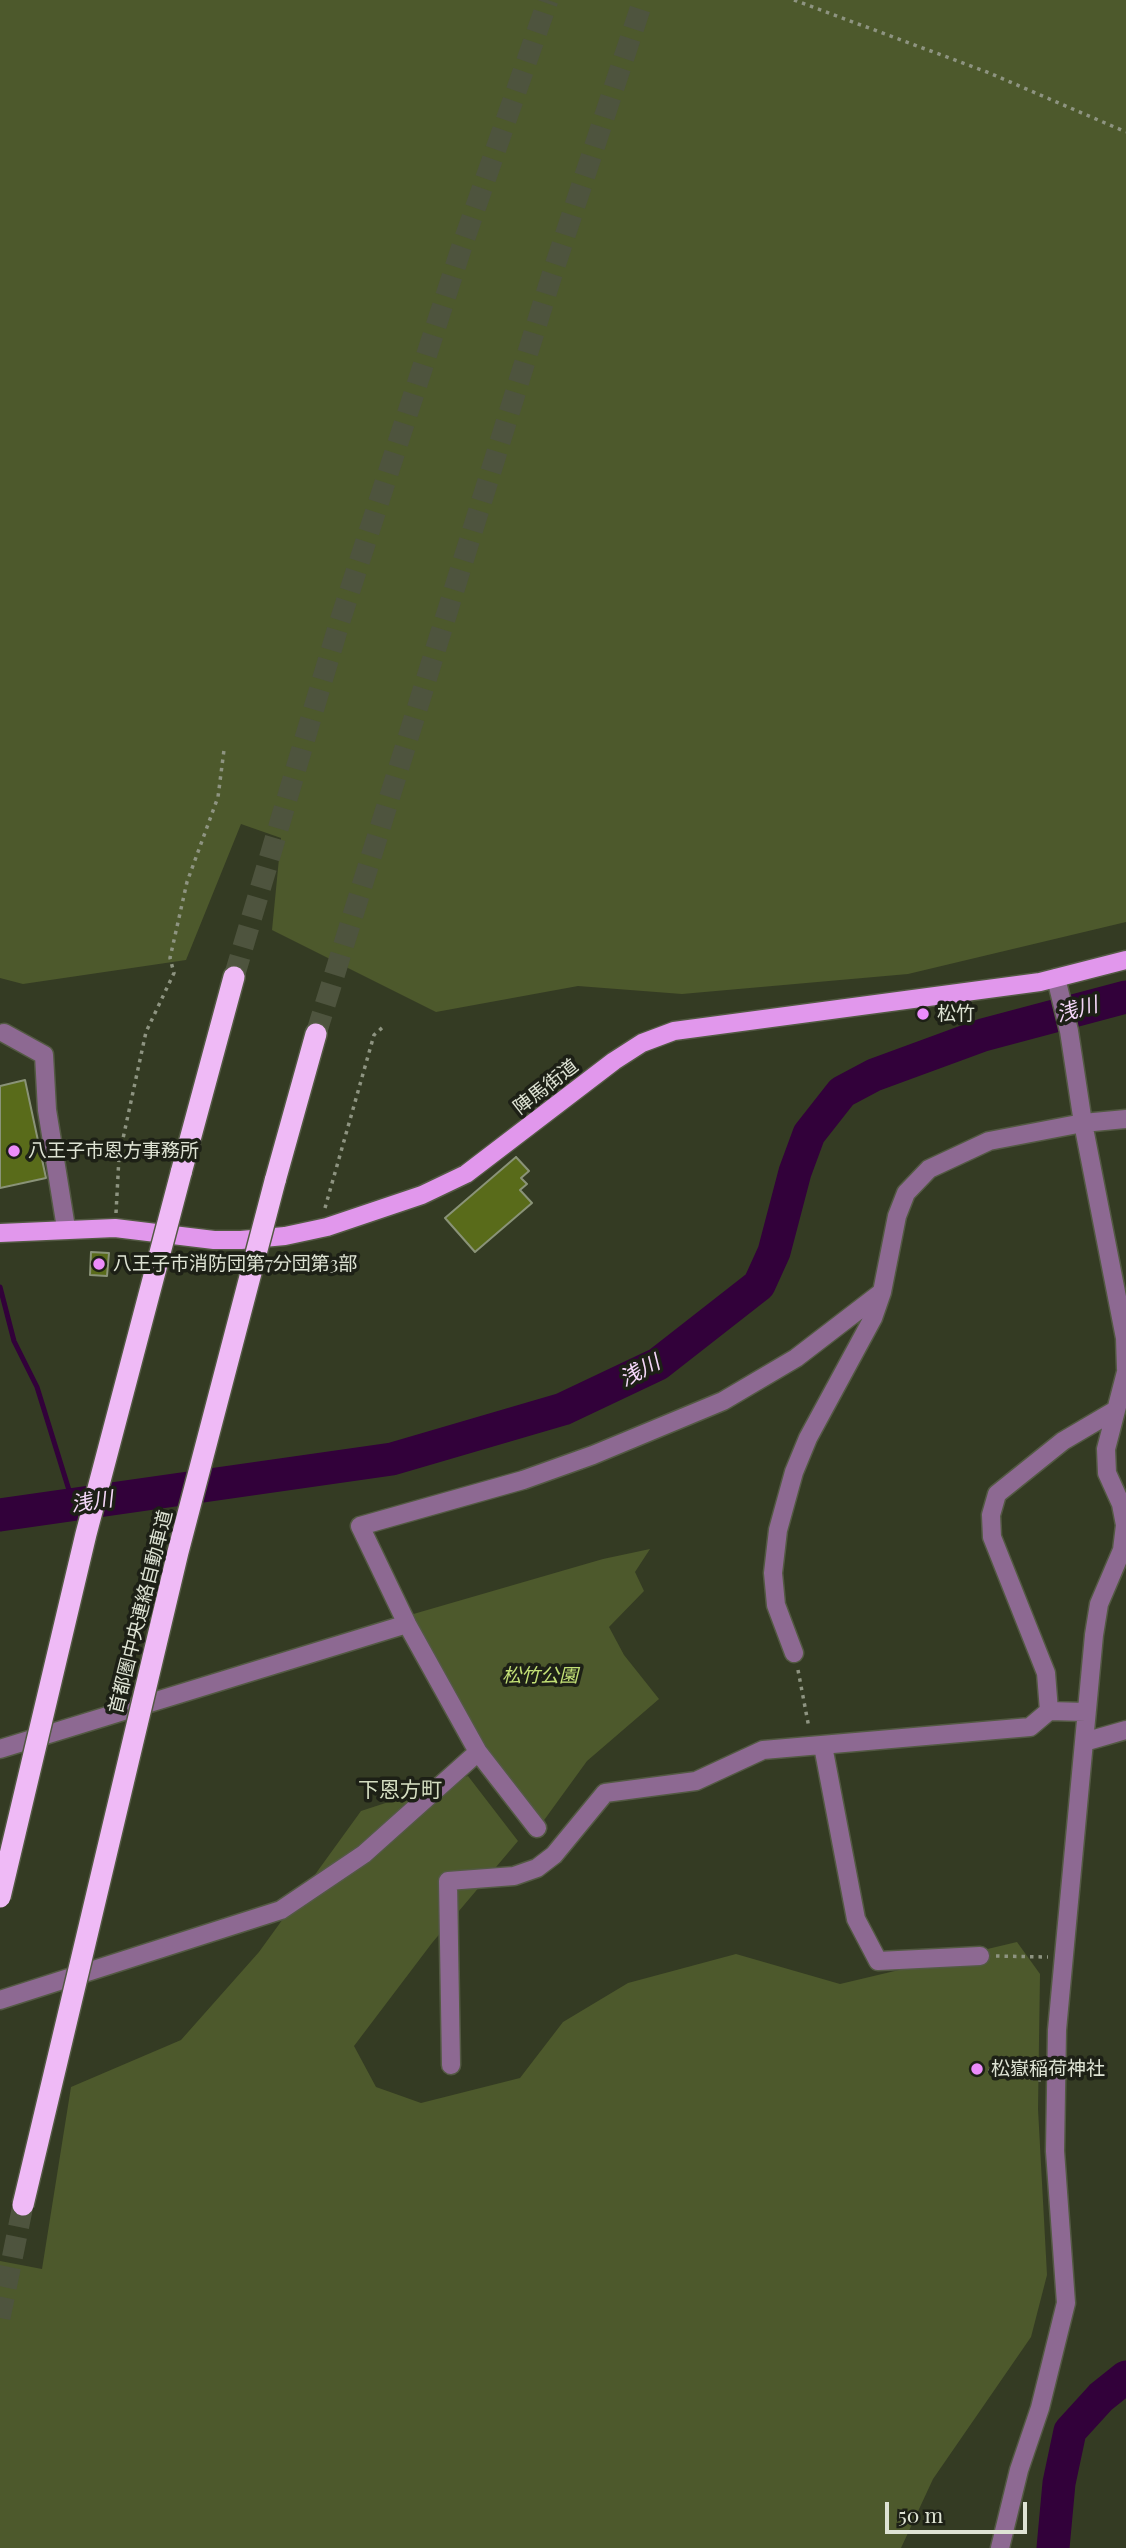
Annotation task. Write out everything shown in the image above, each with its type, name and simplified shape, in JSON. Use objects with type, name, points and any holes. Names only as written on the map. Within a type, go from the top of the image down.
[{"type":"highway","points":[[0,1897],[86,1534],[234,977]]},
{"type":"highway","name":"首都圏中央連絡自動車道","points":[[23,2205],[175,1566],[316,1034]]},
{"type":"main road","name":"陣馬街道","points":[[0,1233],[66,1228],[116,1228],[241,1240],[285,1236],[327,1227],[422,1195],[466,1174],[614,1061],[642,1043],[674,1031],[1057,984],[1126,960]]},
{"type":"street","points":[[1000,2548],[1019,2470],[1040,2409],[1066,2303],[1055,2151],[1057,2030],[1086,1712],[1099,1605],[1124,1550],[1125,1525],[1121,1504],[1107,1473],[1106,1449],[1126,1371],[1125,1338],[1083,1123],[1069,1031],[1057,984]]},
{"type":"street","points":[[4,1033],[44,1055],[47,1110],[66,1228]]},
{"type":"street","points":[[794,1653],[776,1605],[773,1573],[778,1530],[793,1472],[808,1438],[860,1346],[882,1292],[897,1216],[906,1193],[916,1179],[946,1160],[989,1141],[1083,1123],[1126,1119]]},
{"type":"street","points":[[537,1828],[478,1752],[407,1624],[360,1526],[523,1480],[593,1455],[723,1401],[796,1358],[882,1292]]},
{"type":"street","points":[[1049,1711],[1046,1673],[992,1537],[991,1515],[997,1494],[1063,1441],[1114,1411]]},
{"type":"street","points":[[0,1749],[407,1624]]},
{"type":"street","points":[[451,2064],[448,1881],[514,1876],[537,1868],[554,1856],[605,1793],[696,1781],[763,1750],[1030,1727],[1049,1711],[1086,1712]]},
{"type":"street","points":[[1084,1742],[1126,1730]]},
{"type":"street","points":[[818,1747],[856,1919],[878,1961],[980,1956]]},
{"type":"street","points":[[0,2000],[281,1910],[364,1854],[478,1752]]},
{"type":"path","points":[[794,0],[987,72],[1126,132]]},
{"type":"path","points":[[116,1228],[119,1157],[146,1032],[174,973],[170,958],[187,882],[218,797],[224,750]]},
{"type":"path","points":[[327,1227],[325,1204],[374,1035],[384,1026]]},
{"type":"path","points":[[794,1653],[818,1747]]},
{"type":"path","points":[[980,1956],[1064,1957]]},
{"type":"path","points":[[988,2071],[1036,2079]]},
{"type":"green space","points":[[0,0],[1126,0],[1126,922],[908,974],[682,994],[578,986],[436,1012],[272,930],[281,838],[241,824],[186,960],[23,984],[0,978]]},
{"type":"green space","name":"松竹公園","points":[[650,1549],[635,1572],[644,1591],[609,1627],[624,1655],[659,1699],[587,1761],[542,1823],[483,1749],[410,1615],[603,1559]]},
{"type":"green space","points":[[468,1776],[518,1841],[432,1943],[354,2046],[376,2087],[421,2103],[520,2078],[563,2022],[628,1983],[736,1954],[840,1984],[1017,1942],[1040,1974],[1038,2109],[1047,2275],[1031,2337],[933,2479],[901,2548],[0,2548],[0,2261],[42,2269],[71,2087],[181,2040],[259,1952],[361,1811]]},
{"type":"building","points":[[25,1080],[46,1178],[0,1188],[0,1086]]},
{"type":"building","points":[[516,1157],[529,1171],[521,1178],[527,1184],[520,1190],[532,1203],[475,1252],[445,1218]]},
{"type":"building","name":"八王子市消防団第7分団第3部","points":[[91,1252],[109,1253],[107,1276],[90,1275]]},
{"type":"waterway","name":"浅川","points":[[0,1515],[392,1459],[563,1409],[658,1364],[759,1285],[774,1252],[795,1172],[809,1134],[842,1092],[874,1075],[983,1035],[1126,997]]},
{"type":"waterway","points":[[0,1287],[14,1341],[37,1387],[73,1503]]},
{"type":"waterway","points":[[1053,2548],[1059,2483],[1070,2431],[1101,2397],[1126,2377]]},
{"type":"tunnel","points":[[234,977],[339,624],[461,249],[548,0]]},
{"type":"tunnel","points":[[316,1034],[551,278],[643,0]]},
{"type":"tunnel","points":[[0,2318],[23,2205]]},
{"type":"place","name":"松竹","points":[[923,1014]]},
{"type":"place","name":"八王子市恩方事務所","points":[[14,1151]]},
{"type":"place","name":"八王子市消防団第7分団第3部","points":[[99,1264]]},
{"type":"place","name":"松嶽稲荷神社","points":[[977,2069]]},
{"type":"district","name":"下恩方町","points":[[400,1790]]}]
